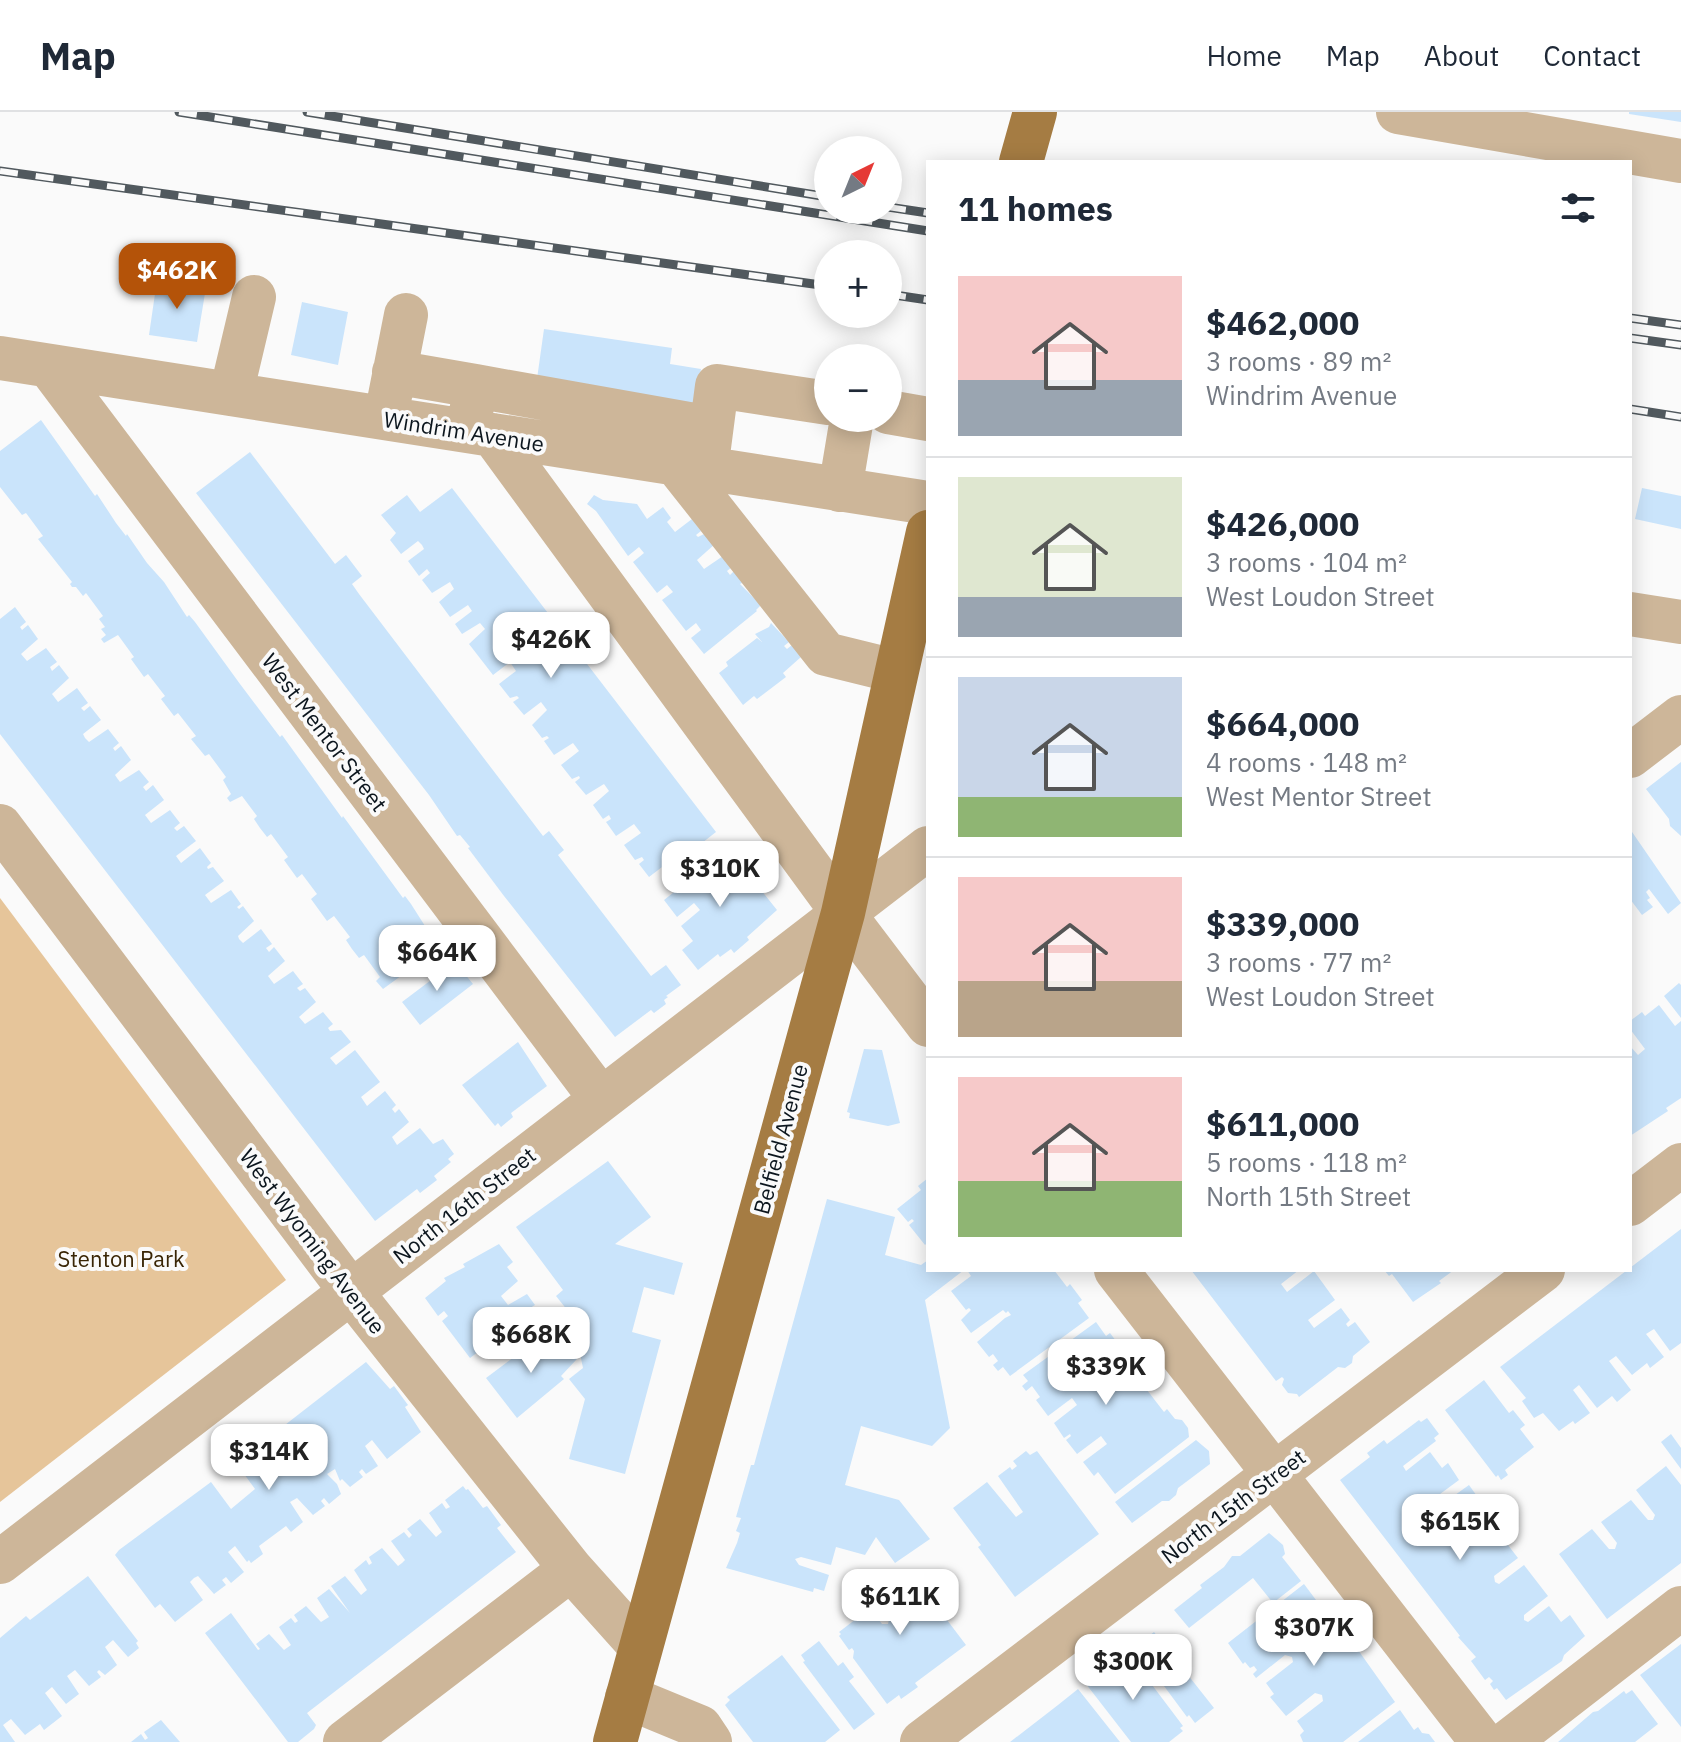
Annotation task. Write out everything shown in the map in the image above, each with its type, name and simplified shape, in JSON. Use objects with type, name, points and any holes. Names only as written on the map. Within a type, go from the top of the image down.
[{"type":"main road","points":[[1022,160],[1035,112]]},
{"type":"main road","name":"Belfield Avenue","points":[[615,1742],[843,913],[926,540]]},
{"type":"street","points":[[1398,112],[1575,127],[1681,161]]},
{"type":"street","points":[[231,394],[254,297]]},
{"type":"street","points":[[386,419],[406,315]]},
{"type":"street","name":"Windrim Avenue","points":[[0,358],[480,433],[698,454],[840,490],[926,503]]},
{"type":"street","name":"West Mentor Street","points":[[49,366],[601,1099]]},
{"type":"street","points":[[394,372],[475,386],[698,454],[826,654],[895,671]]},
{"type":"street","points":[[475,386],[480,433],[926,1022]]},
{"type":"street","points":[[698,454],[717,386],[814,401]]},
{"type":"street","points":[[902,414],[926,419]]},
{"type":"street","points":[[840,490],[850,432]]},
{"type":"street","points":[[1632,614],[1681,622]]},
{"type":"street","points":[[1632,754],[1681,717]]},
{"type":"street","name":"West Wyoming Avenue","points":[[0,826],[352,1293],[571,1569],[640,1646]]},
{"type":"street","name":"North 16th Street","points":[[0,1562],[926,850]]},
{"type":"street","points":[[1632,1202],[1681,1165]]},
{"type":"street","points":[[1118,1272],[1482,1742]]},
{"type":"street","name":"North 15th Street","points":[[922,1742],[1540,1272]]},
{"type":"street","points":[[345,1742],[571,1569]]},
{"type":"street","points":[[1508,1742],[1681,1608]]},
{"type":"street","points":[[627,1697],[700,1727],[710,1742]]},
{"type":"green space","name":"Stenton Park","points":[[0,898],[286,1280],[0,1502]]},
{"type":"building","points":[[1681,112],[1681,122],[1629,114]]},
{"type":"building","points":[[157,280],[206,287],[197,342],[149,335]]},
{"type":"building","points":[[302,302],[348,312],[338,365],[291,355]]},
{"type":"building","points":[[544,329],[672,348],[670,364],[701,369],[692,421],[536,386]]},
{"type":"building","points":[[41,420],[187,617],[189,615],[195,622],[442,946],[383,989],[376,981],[380,977],[364,955],[359,958],[352,949],[346,940],[350,937],[334,916],[327,921],[311,899],[317,894],[302,874],[297,878],[284,860],[288,857],[271,834],[267,837],[260,828],[254,819],[257,816],[242,796],[230,802],[227,798],[231,794],[223,780],[226,777],[209,754],[205,756],[191,739],[196,736],[178,713],[174,716],[161,699],[165,696],[148,674],[144,677],[118,635],[104,643],[101,639],[106,635],[101,629],[105,627],[99,619],[103,616],[86,593],[83,596],[76,587],[72,587],[72,582],[38,539],[43,536],[0,487],[0,451]]},
{"type":"building","points":[[250,452],[335,564],[346,555],[362,576],[352,584],[359,594],[543,836],[549,831],[564,850],[558,855],[651,976],[666,965],[681,985],[666,996],[666,1004],[654,1013],[651,1010],[615,1037],[504,896],[470,847],[460,835],[457,836],[429,795],[196,493]]},
{"type":"building","points":[[452,488],[716,832],[670,868],[666,864],[649,877],[639,864],[644,860],[642,857],[635,860],[624,845],[641,833],[634,824],[616,836],[606,822],[611,819],[609,815],[603,819],[593,805],[609,791],[604,784],[586,795],[575,782],[579,776],[572,779],[561,765],[579,751],[573,743],[554,755],[544,741],[549,738],[542,738],[532,725],[547,710],[541,702],[524,715],[513,702],[519,698],[510,698],[499,684],[516,671],[510,662],[493,675],[469,644],[485,629],[480,623],[462,634],[455,624],[472,611],[468,605],[450,617],[439,602],[454,589],[450,582],[432,593],[422,580],[430,573],[427,569],[419,576],[408,561],[424,549],[422,545],[418,541],[401,554],[390,540],[396,533],[381,515],[407,495],[420,512]]},
{"type":"building","points":[[1642,488],[1681,496],[1681,529],[1635,519]]},
{"type":"building","points":[[594,495],[603,500],[637,504],[647,519],[663,507],[671,518],[667,522],[675,532],[692,519],[701,531],[696,535],[706,533],[715,544],[697,560],[704,569],[723,556],[732,567],[727,571],[730,575],[735,570],[744,582],[740,584],[761,605],[757,611],[704,654],[691,638],[701,630],[696,623],[686,631],[662,600],[673,592],[667,585],[657,593],[633,562],[644,553],[639,547],[628,556],[596,511],[587,504]]},
{"type":"building","points":[[15,607],[26,622],[20,627],[22,630],[28,625],[38,639],[21,654],[27,661],[46,648],[57,662],[50,667],[52,671],[59,665],[69,678],[52,694],[58,702],[77,688],[88,703],[81,708],[84,711],[90,706],[101,720],[83,734],[85,738],[89,742],[108,729],[119,743],[113,748],[115,751],[121,746],[131,760],[115,775],[120,782],[139,770],[149,782],[143,787],[146,791],[153,785],[164,800],[145,815],[151,823],[170,810],[180,823],[174,828],[177,831],[184,826],[196,841],[176,856],[181,863],[200,848],[211,863],[208,869],[213,867],[224,881],[205,895],[211,903],[231,890],[241,904],[237,907],[243,906],[254,921],[238,936],[239,939],[243,943],[261,929],[272,944],[266,948],[269,952],[274,947],[285,961],[268,976],[274,984],[293,971],[303,984],[297,988],[300,991],[305,988],[316,1002],[299,1017],[305,1024],[323,1012],[333,1024],[328,1028],[330,1031],[341,1030],[351,1042],[330,1058],[336,1065],[355,1050],[380,1082],[361,1097],[367,1106],[385,1091],[396,1105],[392,1109],[395,1113],[399,1109],[409,1122],[392,1137],[397,1145],[420,1128],[433,1144],[443,1139],[454,1154],[448,1159],[451,1162],[434,1176],[437,1180],[420,1193],[417,1189],[375,1221],[0,734],[0,619]]},
{"type":"building","points":[[771,623],[789,642],[784,646],[787,649],[792,645],[801,657],[783,673],[786,677],[757,699],[754,696],[743,705],[719,673],[728,666],[726,662],[757,638],[762,642],[755,634]]},
{"type":"building","points":[[1681,762],[1681,836],[1670,826],[1669,819],[1646,789]]},
{"type":"building","points":[[1632,832],[1681,903],[1668,914],[1649,889],[1646,892],[1650,898],[1647,900],[1653,907],[1642,915],[1632,902]]},
{"type":"building","points":[[728,849],[777,910],[734,953],[731,949],[720,957],[718,954],[698,970],[682,950],[693,941],[681,926],[700,910],[694,903],[677,917],[664,900]]},
{"type":"building","points":[[455,962],[473,984],[420,1025],[402,1002]]},
{"type":"building","points":[[1679,983],[1681,985],[1681,1018],[1664,996]]},
{"type":"building","points":[[1659,1005],[1675,1026],[1681,1021],[1681,1098],[1666,1108],[1668,1111],[1632,1135],[1632,1048],[1638,1055],[1645,1049],[1632,1032],[1632,1020],[1642,1012],[1645,1016]]},
{"type":"building","points":[[518,1042],[547,1086],[511,1113],[513,1117],[501,1127],[498,1123],[495,1126],[462,1085]]},
{"type":"building","points":[[864,1049],[882,1050],[900,1123],[888,1126],[849,1118],[850,1113],[847,1112]]},
{"type":"building","points":[[608,1161],[651,1217],[615,1244],[683,1263],[674,1295],[644,1287],[632,1332],[661,1340],[625,1474],[569,1459],[585,1399],[569,1379],[583,1368],[572,1316],[556,1296],[563,1290],[516,1227]]},
{"type":"building","points":[[926,1180],[925,1245],[909,1225],[914,1221],[908,1222],[897,1209],[921,1190],[918,1186]]},
{"type":"building","points":[[827,1199],[895,1217],[885,1255],[921,1265],[926,1261],[926,1272],[961,1272],[925,1300],[950,1428],[932,1446],[861,1426],[845,1485],[899,1500],[930,1539],[895,1563],[876,1537],[865,1555],[836,1547],[831,1565],[801,1557],[795,1559],[799,1565],[829,1575],[824,1591],[814,1588],[813,1592],[726,1568],[740,1533],[736,1531],[741,1518],[736,1517],[751,1465],[754,1465]]},
{"type":"building","points":[[1681,1229],[1681,1343],[1670,1351],[1654,1329],[1646,1334],[1664,1357],[1650,1368],[1647,1363],[1632,1375],[1616,1356],[1609,1361],[1631,1390],[1617,1402],[1612,1396],[1597,1408],[1579,1385],[1573,1390],[1590,1413],[1575,1424],[1573,1421],[1559,1431],[1543,1413],[1534,1418],[1522,1401],[1526,1398],[1500,1367],[1625,1272],[1632,1272],[1632,1266]]},
{"type":"building","points":[[499,1244],[513,1262],[507,1267],[518,1281],[501,1296],[508,1305],[527,1294],[535,1305],[530,1308],[532,1311],[470,1358],[442,1321],[448,1316],[444,1311],[438,1316],[425,1298],[446,1281],[444,1278],[465,1267],[463,1264]]},
{"type":"building","points":[[968,1272],[1056,1272],[1082,1300],[1078,1303],[1089,1318],[1010,1376],[1003,1367],[998,1371],[993,1365],[998,1361],[993,1354],[989,1357],[977,1342],[1011,1315],[1008,1311],[1003,1310],[971,1333],[961,1320],[971,1310],[966,1310],[951,1291],[971,1276]]},
{"type":"building","points":[[1193,1272],[1296,1272],[1281,1284],[1287,1292],[1315,1272],[1335,1300],[1308,1320],[1314,1328],[1341,1308],[1350,1320],[1346,1324],[1348,1327],[1355,1322],[1370,1342],[1353,1356],[1352,1363],[1345,1368],[1338,1367],[1299,1397],[1288,1393],[1282,1385],[1282,1377],[1276,1381]]},
{"type":"building","points":[[1386,1272],[1451,1272],[1413,1302],[1392,1274],[1389,1276]]},
{"type":"building","points":[[1096,1322],[1106,1336],[1110,1333],[1116,1341],[1122,1350],[1118,1352],[1135,1375],[1140,1372],[1151,1387],[1147,1390],[1164,1412],[1167,1409],[1175,1419],[1182,1420],[1188,1428],[1189,1437],[1115,1494],[1098,1472],[1094,1476],[1083,1462],[1107,1444],[1101,1436],[1077,1454],[1066,1440],[1070,1434],[1064,1438],[1054,1423],[1077,1405],[1072,1398],[1048,1416],[1036,1400],[1040,1397],[1032,1386],[1026,1391],[1022,1386],[1028,1381],[1023,1375]]},
{"type":"building","points":[[550,1335],[564,1352],[569,1349],[577,1359],[561,1376],[564,1379],[517,1418],[486,1378],[535,1341],[538,1345]]},
{"type":"building","points":[[366,1362],[390,1389],[394,1386],[408,1405],[405,1407],[421,1432],[387,1459],[372,1440],[365,1446],[378,1466],[366,1474],[362,1469],[359,1472],[363,1477],[350,1487],[342,1479],[340,1481],[335,1469],[327,1474],[337,1484],[341,1494],[329,1504],[324,1498],[321,1501],[325,1506],[313,1515],[297,1498],[290,1502],[303,1522],[291,1532],[286,1526],[259,1546],[263,1554],[251,1563],[235,1546],[228,1552],[244,1572],[231,1583],[226,1577],[222,1580],[226,1585],[214,1594],[198,1576],[194,1578],[190,1582],[203,1600],[175,1622],[160,1604],[155,1608],[115,1555],[119,1550],[211,1482],[231,1509],[255,1489],[236,1463]]},
{"type":"building","points":[[1484,1380],[1509,1413],[1513,1410],[1525,1425],[1520,1429],[1534,1447],[1505,1470],[1508,1475],[1501,1480],[1445,1410]]},
{"type":"building","points":[[1427,1418],[1439,1434],[1434,1438],[1436,1441],[1403,1466],[1406,1471],[1430,1452],[1442,1468],[1448,1463],[1459,1480],[1436,1497],[1435,1503],[1441,1505],[1469,1485],[1492,1517],[1465,1538],[1464,1543],[1470,1545],[1494,1527],[1518,1558],[1494,1576],[1495,1582],[1499,1584],[1524,1565],[1548,1596],[1524,1615],[1524,1620],[1528,1622],[1549,1606],[1561,1622],[1570,1615],[1585,1636],[1564,1655],[1562,1661],[1506,1700],[1497,1688],[1494,1690],[1489,1677],[1485,1680],[1471,1661],[1476,1657],[1340,1480],[1370,1457],[1367,1453],[1384,1440],[1387,1444],[1419,1420],[1421,1422]]},
{"type":"building","points":[[1671,1434],[1681,1448],[1681,1469],[1661,1442]]},
{"type":"building","points":[[1196,1440],[1209,1451],[1210,1464],[1178,1488],[1169,1501],[1162,1501],[1132,1523],[1115,1502]]},
{"type":"building","points":[[1026,1451],[1030,1455],[1037,1451],[1099,1534],[1015,1597],[953,1508],[987,1482],[1016,1517],[1023,1512],[998,1476],[1017,1466],[1013,1461]]},
{"type":"building","points":[[1666,1466],[1681,1485],[1681,1563],[1607,1619],[1559,1554],[1592,1529],[1609,1549],[1615,1549],[1617,1543],[1601,1522],[1631,1500],[1648,1520],[1653,1520],[1655,1515],[1636,1490]]},
{"type":"building","points":[[463,1486],[483,1508],[487,1506],[501,1525],[497,1528],[516,1552],[307,1713],[316,1725],[314,1729],[298,1742],[288,1742],[205,1633],[231,1613],[258,1650],[256,1644],[269,1634],[284,1650],[291,1645],[279,1627],[291,1618],[295,1623],[298,1621],[294,1615],[306,1606],[321,1622],[329,1617],[317,1598],[329,1589],[350,1613],[331,1586],[345,1576],[361,1595],[367,1590],[354,1570],[366,1560],[369,1565],[372,1563],[369,1557],[382,1548],[398,1566],[402,1563],[405,1560],[391,1541],[404,1532],[409,1538],[412,1535],[407,1529],[420,1519],[436,1537],[442,1532],[429,1513],[442,1503],[446,1509],[450,1507],[445,1500]]},
{"type":"building","points":[[1269,1533],[1283,1545],[1285,1554],[1282,1557],[1301,1581],[1273,1603],[1253,1578],[1189,1628],[1174,1610],[1202,1588],[1200,1585],[1224,1567],[1232,1556],[1240,1556]]},
{"type":"building","points":[[911,1573],[936,1607],[941,1603],[948,1613],[944,1616],[966,1645],[915,1683],[918,1687],[887,1704],[853,1658],[854,1651],[852,1648],[849,1650],[839,1632],[856,1619],[846,1607],[859,1597],[882,1624],[888,1624],[889,1619],[867,1588],[876,1582],[873,1578],[877,1575],[888,1589]]},
{"type":"building","points":[[88,1576],[138,1641],[139,1648],[128,1657],[113,1640],[105,1647],[117,1665],[105,1675],[99,1670],[97,1672],[101,1677],[89,1686],[75,1670],[67,1676],[79,1694],[66,1704],[52,1687],[45,1693],[62,1716],[44,1730],[40,1724],[25,1735],[11,1719],[3,1725],[15,1742],[0,1742],[0,1638],[26,1616],[30,1620]]},
{"type":"building","points":[[1304,1584],[1334,1624],[1336,1621],[1351,1640],[1395,1702],[1343,1742],[1303,1742],[1300,1735],[1304,1731],[1297,1721],[1323,1701],[1322,1695],[1315,1693],[1286,1716],[1270,1697],[1274,1694],[1266,1683],[1293,1662],[1292,1657],[1285,1655],[1256,1678],[1254,1666],[1250,1668],[1245,1662],[1243,1664],[1228,1643]]},
{"type":"building","points":[[1154,1632],[1214,1708],[1195,1723],[1133,1649]]},
{"type":"building","points":[[819,1641],[838,1666],[843,1662],[854,1677],[849,1681],[875,1714],[854,1730],[803,1662],[801,1655]]},
{"type":"building","points":[[1681,1644],[1681,1727],[1640,1675]]},
{"type":"building","points":[[1128,1653],[1183,1726],[1180,1728],[1183,1731],[1169,1742],[1131,1742],[1086,1684],[1093,1678],[1084,1667],[1097,1658],[1106,1669]]},
{"type":"building","points":[[782,1655],[840,1730],[825,1742],[753,1742],[725,1705],[730,1700],[727,1697]]},
{"type":"building","points":[[1078,1689],[1120,1742],[1010,1742],[1058,1705]]},
{"type":"building","points":[[1632,1690],[1658,1724],[1635,1742],[1558,1742],[1593,1712],[1624,1691],[1626,1694]]},
{"type":"building","points":[[1400,1710],[1414,1730],[1418,1727],[1435,1742],[1358,1742]]},
{"type":"building","points":[[161,1720],[180,1742],[131,1742],[141,1734],[145,1740],[148,1738],[144,1732]]},
{"type":"railway","points":[[179,112],[926,231]]},
{"type":"railway","points":[[307,112],[814,195]]},
{"type":"railway","points":[[0,171],[814,284]]},
{"type":"railway","points":[[902,209],[926,213]]},
{"type":"railway","points":[[902,296],[926,300]]},
{"type":"railway","points":[[1632,318],[1681,325]]},
{"type":"railway","points":[[1632,338],[1681,345]]},
{"type":"railway","points":[[1632,409],[1681,417]]}]
